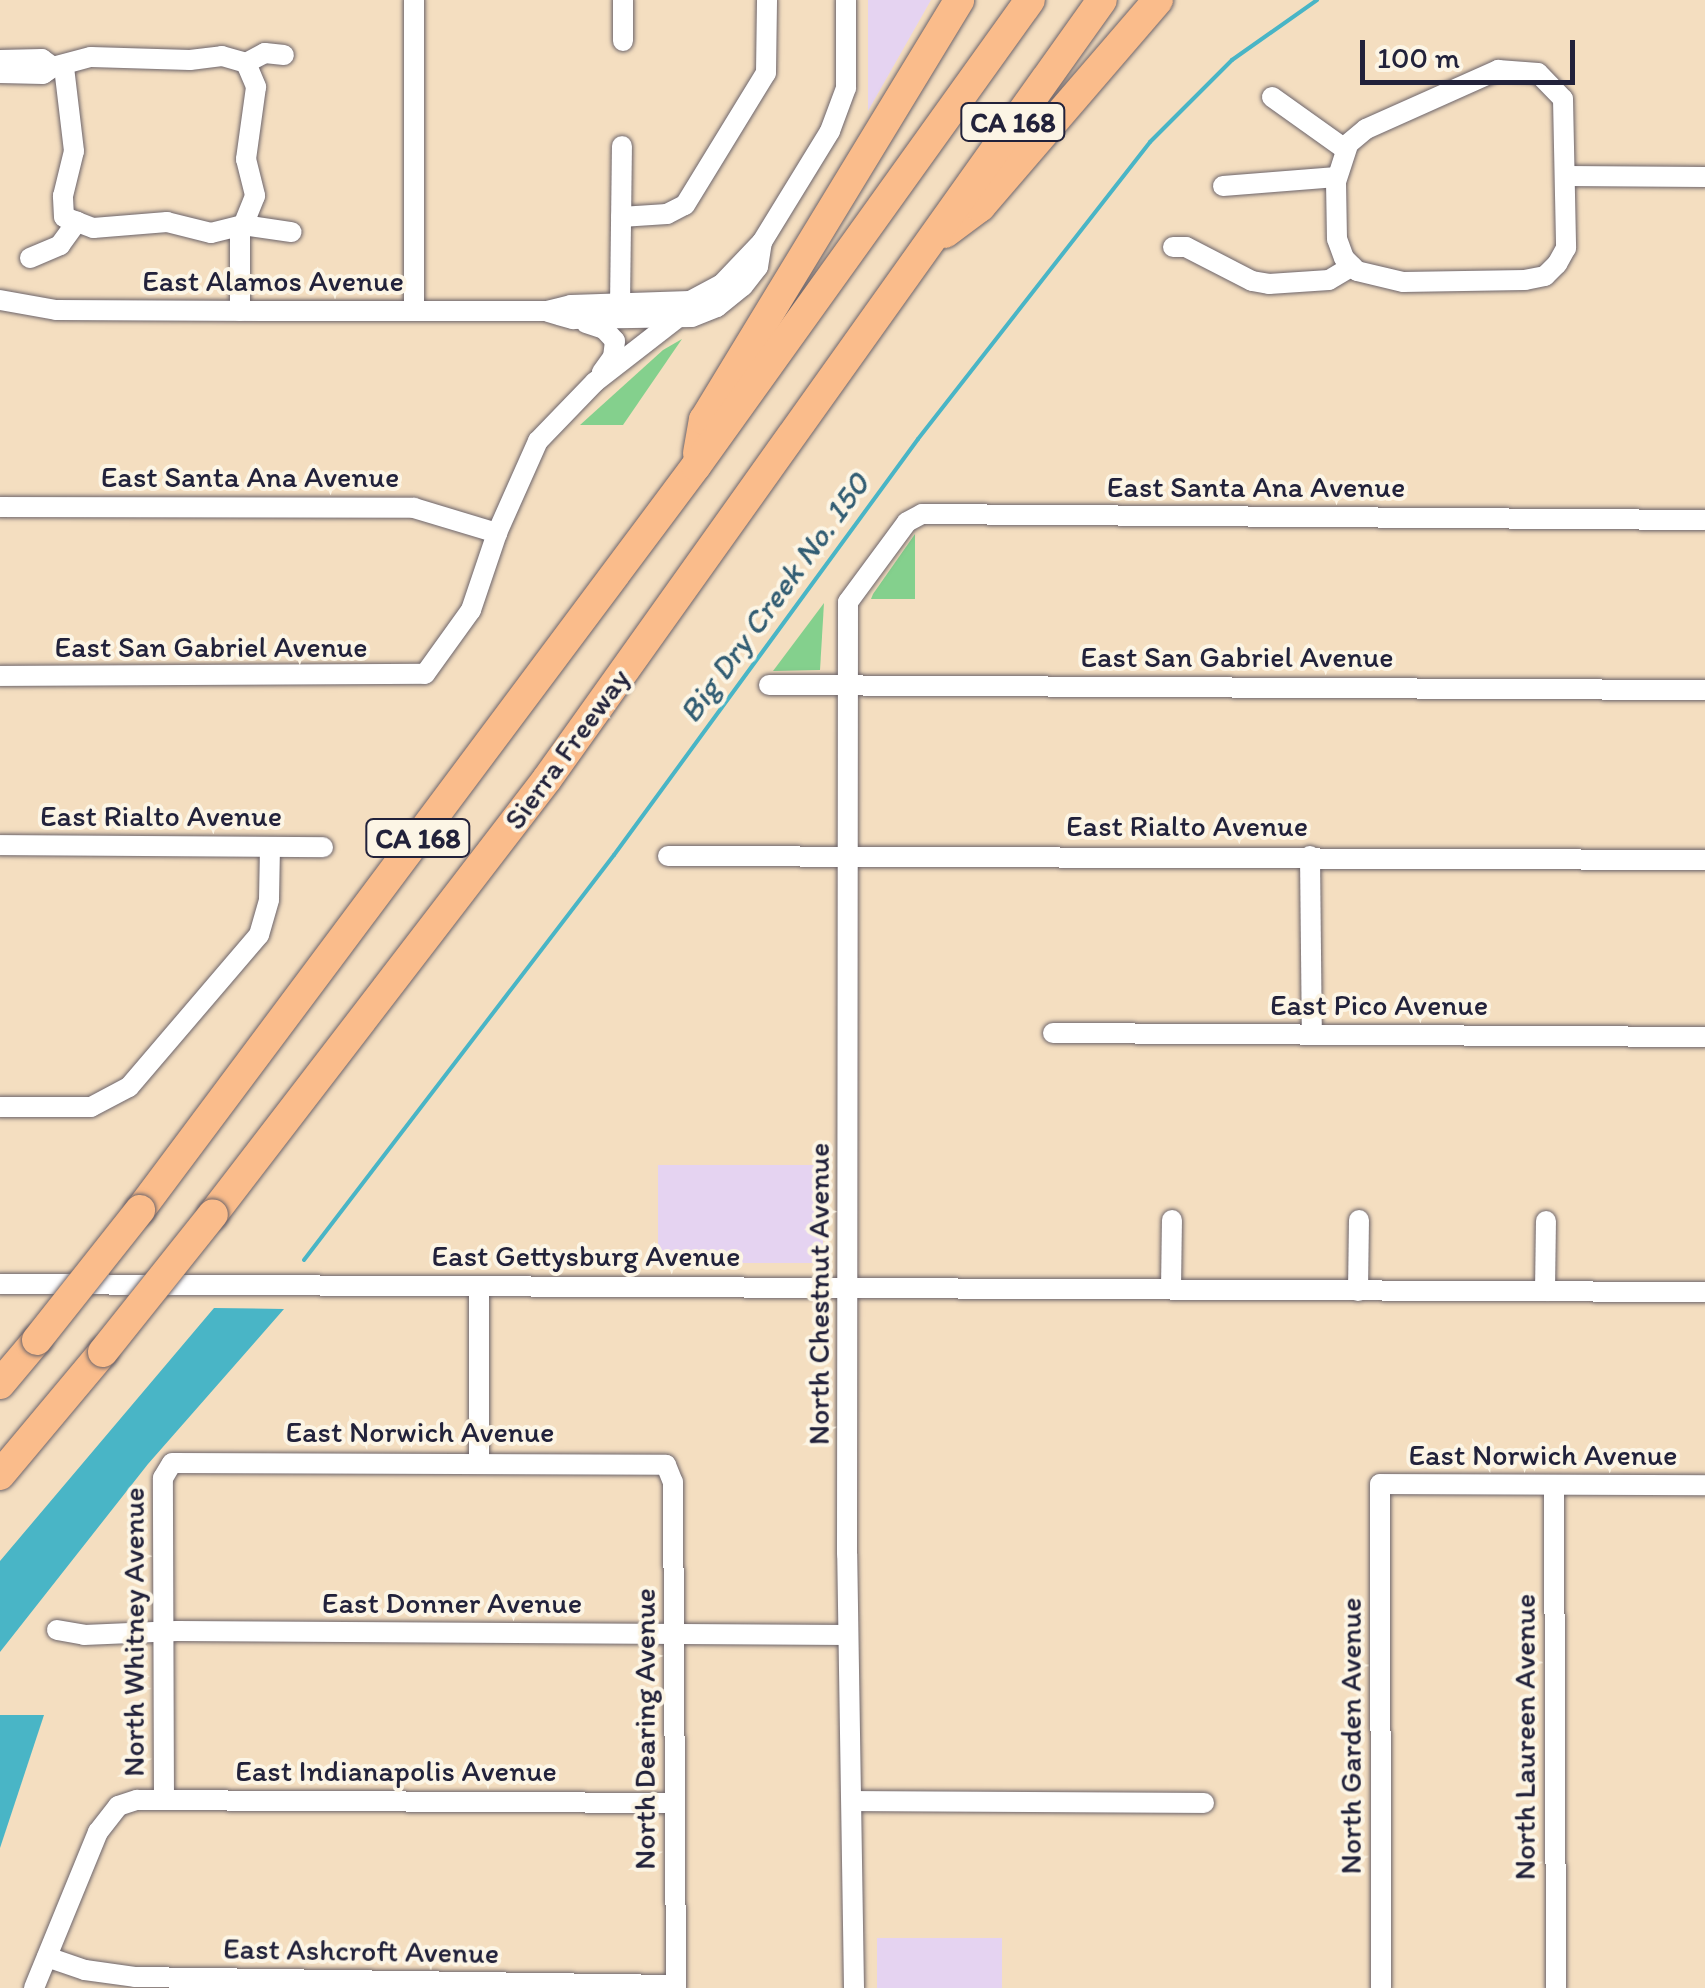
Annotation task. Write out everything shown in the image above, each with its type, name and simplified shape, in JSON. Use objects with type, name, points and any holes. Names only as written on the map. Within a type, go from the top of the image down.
[{"type":"highway","points":[[696,466],[704,420],[960,0]]},
{"type":"highway","name":"CA 168","points":[[0,1384],[140,1210],[696,466],[1030,0]]},
{"type":"highway","name":"Sierra Freeway","points":[[0,1475],[213,1214],[547,779],[1102,0]]},
{"type":"highway","points":[[926,246],[980,207],[1158,0]]},
{"type":"street","points":[[414,0],[414,311]]},
{"type":"street","points":[[623,41],[624,0]]},
{"type":"street","points":[[622,218],[667,214],[685,205],[766,73],[766,0]]},
{"type":"street","points":[[546,312],[572,305],[665,305],[701,297],[722,284],[762,242],[842,105],[846,80],[846,0]]},
{"type":"street","points":[[0,73],[43,74],[91,57],[190,60],[222,56],[246,63],[265,52],[284,55]]},
{"type":"street","points":[[0,60],[42,59],[58,67]]},
{"type":"street","points":[[233,311],[235,227],[255,196],[246,159],[256,87],[246,63]]},
{"type":"street","points":[[58,67],[74,150],[63,196],[64,218],[93,228],[166,222],[211,233],[235,227],[291,232]]},
{"type":"street","points":[[1498,70],[1538,72],[1563,99],[1566,248],[1545,276],[1403,282],[1376,279],[1352,266],[1338,239],[1337,176],[1345,149],[1366,129],[1498,70]]},
{"type":"street","points":[[1272,97],[1345,149]]},
{"type":"street","points":[[620,306],[622,146]]},
{"type":"street","points":[[1223,186],[1337,176]]},
{"type":"street","points":[[1566,176],[1705,177]]},
{"type":"street","points":[[30,258],[60,245],[78,222]]},
{"type":"street","points":[[573,320],[674,320],[708,311],[735,294],[758,266],[762,242]]},
{"type":"street","points":[[1173,246],[1186,246],[1252,281],[1269,284],[1329,280],[1352,266]]},
{"type":"street","name":"East Alamos Avenue","points":[[0,300],[56,310],[546,312]]},
{"type":"street","points":[[546,312],[600,327],[615,342],[613,357],[595,382]]},
{"type":"street","points":[[496,534],[538,440],[595,382],[674,320]]},
{"type":"street","name":"East Santa Ana Avenue","points":[[0,507],[414,508],[496,534]]},
{"type":"street","name":"East Santa Ana Avenue","points":[[848,602],[906,522],[922,514],[1705,520]]},
{"type":"street","name":"East San Gabriel Avenue","points":[[0,676],[422,675],[468,616],[496,534]]},
{"type":"street","name":"North Chestnut Avenue","points":[[848,602],[848,1635],[854,1988]]},
{"type":"street","name":"East San Gabriel Avenue","points":[[770,686],[1705,690]]},
{"type":"street","name":"East Rialto Avenue","points":[[0,845],[322,847]]},
{"type":"street","points":[[0,1108],[91,1107],[129,1087],[258,935],[270,899],[270,847]]},
{"type":"street","name":"East Rialto Avenue","points":[[668,856],[1705,860]]},
{"type":"street","points":[[1310,856],[1312,1034]]},
{"type":"street","name":"East Pico Avenue","points":[[1053,1033],[1705,1037]]},
{"type":"street","points":[[1171,1289],[1172,1220]]},
{"type":"street","points":[[1358,1290],[1359,1220]]},
{"type":"street","points":[[1545,1292],[1546,1222]]},
{"type":"street","name":"East Gettysburg Avenue","points":[[0,1284],[1705,1292]]},
{"type":"street","points":[[479,1286],[480,1463]]},
{"type":"street","name":"East Norwich Avenue","points":[[169,1466],[179,1461],[660,1463],[671,1469]]},
{"type":"street","name":"North Whitney Avenue","points":[[164,1800],[163,1478],[169,1466]]},
{"type":"street","name":"North Dearing Avenue","points":[[671,1469],[676,1987]]},
{"type":"street","name":"East Norwich Avenue","points":[[1380,1484],[1705,1485]]},
{"type":"street","name":"North Garden Avenue","points":[[1380,1484],[1381,1988]]},
{"type":"street","name":"North Laureen Avenue","points":[[1554,1486],[1556,1988]]},
{"type":"street","name":"East Donner Avenue","points":[[56,1630],[84,1634],[848,1635]]},
{"type":"street","name":"East Indianapolis Avenue","points":[[48,1956],[98,1832],[118,1806],[164,1800],[675,1803]]},
{"type":"street","points":[[853,1801],[1204,1803]]},
{"type":"street","points":[[34,1988],[48,1956]]},
{"type":"street","name":"East Ashcroft Avenue","points":[[48,1956],[85,1970],[135,1978],[676,1987]]},
{"type":"shaded area","points":[[868,0],[931,0],[868,111]]},
{"type":"shaded area","points":[[658,1165],[823,1165],[823,1256],[815,1263],[658,1263]]},
{"type":"shaded area","points":[[877,1938],[1002,1938],[1002,1988],[877,1988]]},
{"type":"green space","points":[[682,339],[623,425],[580,425],[663,350]]},
{"type":"green space","points":[[915,534],[915,599],[871,599],[873,594]]},
{"type":"green space","points":[[824,603],[820,670],[773,671]]},
{"type":"water","points":[[214,1308],[284,1309],[148,1464],[0,1652],[0,1561]]},
{"type":"water","points":[[0,1715],[44,1715],[0,1848]]},
{"type":"waterway","name":"Big Dry Creek No. 150","points":[[304,1260],[614,855],[918,439],[1150,142],[1232,60],[1317,0]]}]
